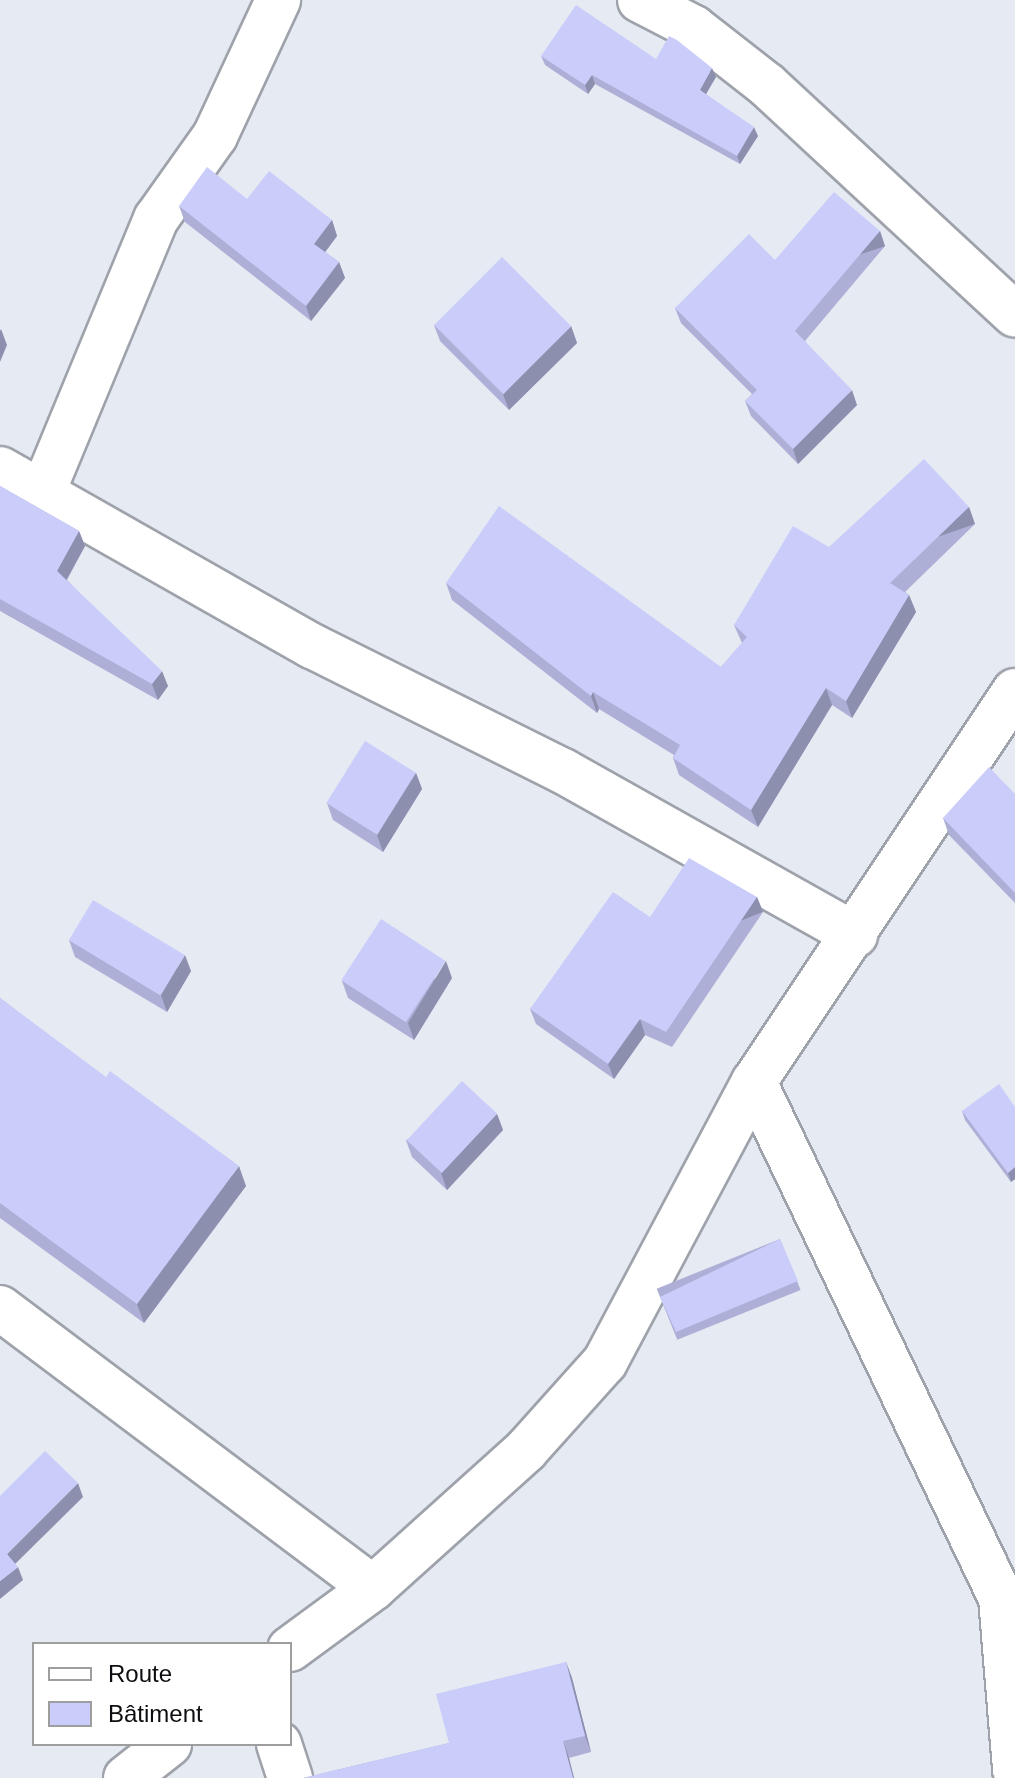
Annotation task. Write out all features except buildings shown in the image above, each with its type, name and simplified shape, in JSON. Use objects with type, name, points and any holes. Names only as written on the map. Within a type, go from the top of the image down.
[{"type":"street","points":[[278,0],[215,136],[156,219],[13,482],[312,646],[563,771],[855,935]]},
{"type":"street","points":[[640,0],[694,28],[767,85],[1015,315]]},
{"type":"street","points":[[292,1648],[373,1588],[526,1450],[605,1362],[754,1082],[1015,691]]},
{"type":"street","points":[[754,1082],[1001,1598],[1015,1770]]},
{"type":"street","points":[[0,1308],[373,1588]]},
{"type":"street","points":[[126,1778],[166,1746]]},
{"type":"street","points":[[280,1746],[290,1778]]}]
